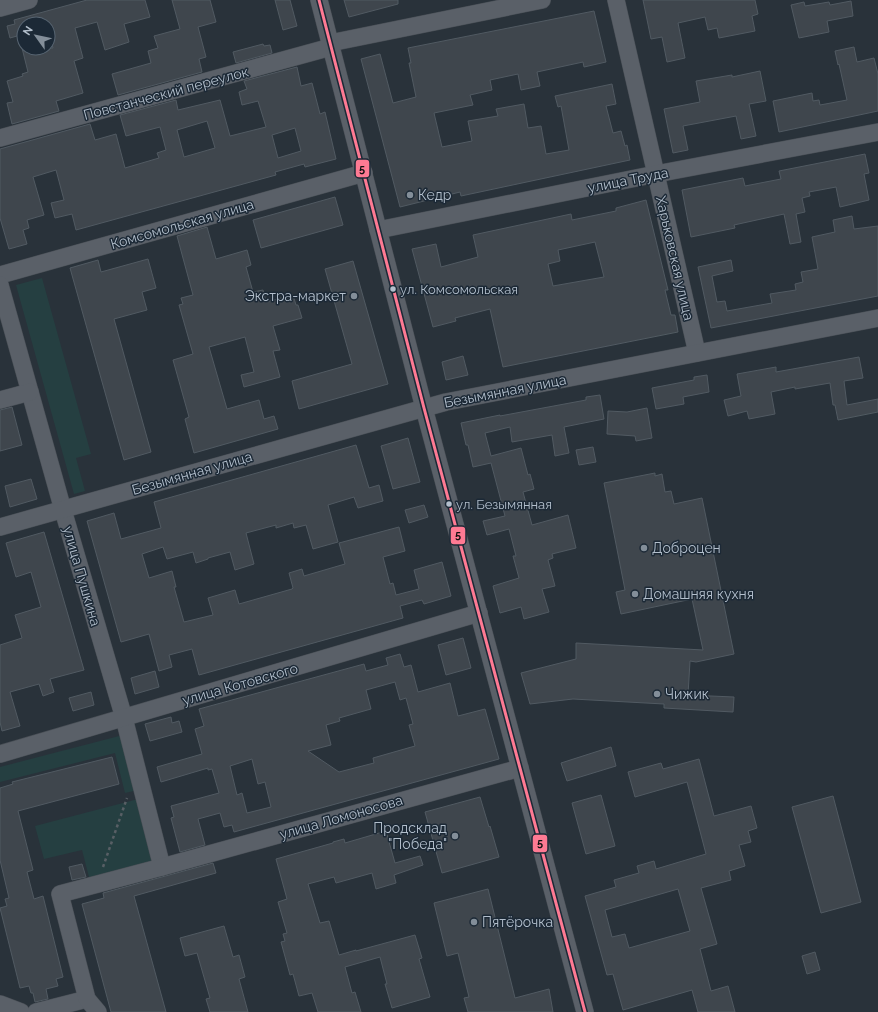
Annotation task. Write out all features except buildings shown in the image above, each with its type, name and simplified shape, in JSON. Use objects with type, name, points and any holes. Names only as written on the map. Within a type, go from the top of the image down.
[{"type":"street","points":[[0,8],[29,0]]},
{"type":"street","points":[[319,0],[424,408],[585,1012]]},
{"type":"street","points":[[331,45],[542,0]]},
{"type":"street","name":"Харьковская улица","points":[[616,0],[697,353]]},
{"type":"street","name":"Повстанческий переулок","points":[[0,138],[331,45]]},
{"type":"street","name":"улица Труда","points":[[378,230],[656,174],[878,132]]},
{"type":"street","name":"Комсомольская улица","points":[[0,275],[364,172]]},
{"type":"street","name":"улица Пушкина","points":[[0,285],[63,510],[124,718],[162,867]]},
{"type":"street","name":"Безымянная улица","points":[[0,528],[424,408],[878,318]]},
{"type":"street","points":[[0,400],[30,392]]},
{"type":"street","name":"улица Котовского","points":[[0,754],[479,613]]},
{"type":"street","name":"улица Ломоносова","points":[[87,999],[60,894],[520,768]]},
{"type":"street","points":[[36,1012],[87,999],[98,1012]]},
{"type":"street","points":[[0,1004],[21,1012]]},
{"type":"path","points":[[96,884],[127,798]]},
{"type":"green space","points":[[42,278],[91,454],[76,458],[85,491],[74,494],[16,285]]},
{"type":"green space","points":[[123,735],[138,790],[125,793],[115,753],[0,782],[0,767]]},
{"type":"green space","points":[[142,798],[158,863],[90,881],[82,850],[44,859],[35,826]]},
{"type":"transit line","name":"5","points":[[319,0],[424,408],[585,1012]]},
{"type":"place","name":"Кедр","points":[[410,195]]},
{"type":"place","name":"ул. Комсомольская","points":[[393,289]]},
{"type":"place","name":"Экстра-маркет","points":[[354,296]]},
{"type":"place","name":"ул. Безымянная","points":[[449,504]]},
{"type":"place","name":"Доброцен","points":[[644,548]]},
{"type":"place","name":"Домашняя кухня","points":[[635,594]]},
{"type":"place","name":"Чижик","points":[[657,694]]},
{"type":"place","name":"Продсклад \"Победа\"","points":[[455,836]]},
{"type":"place","name":"Пятёрочка","points":[[474,922]]}]
